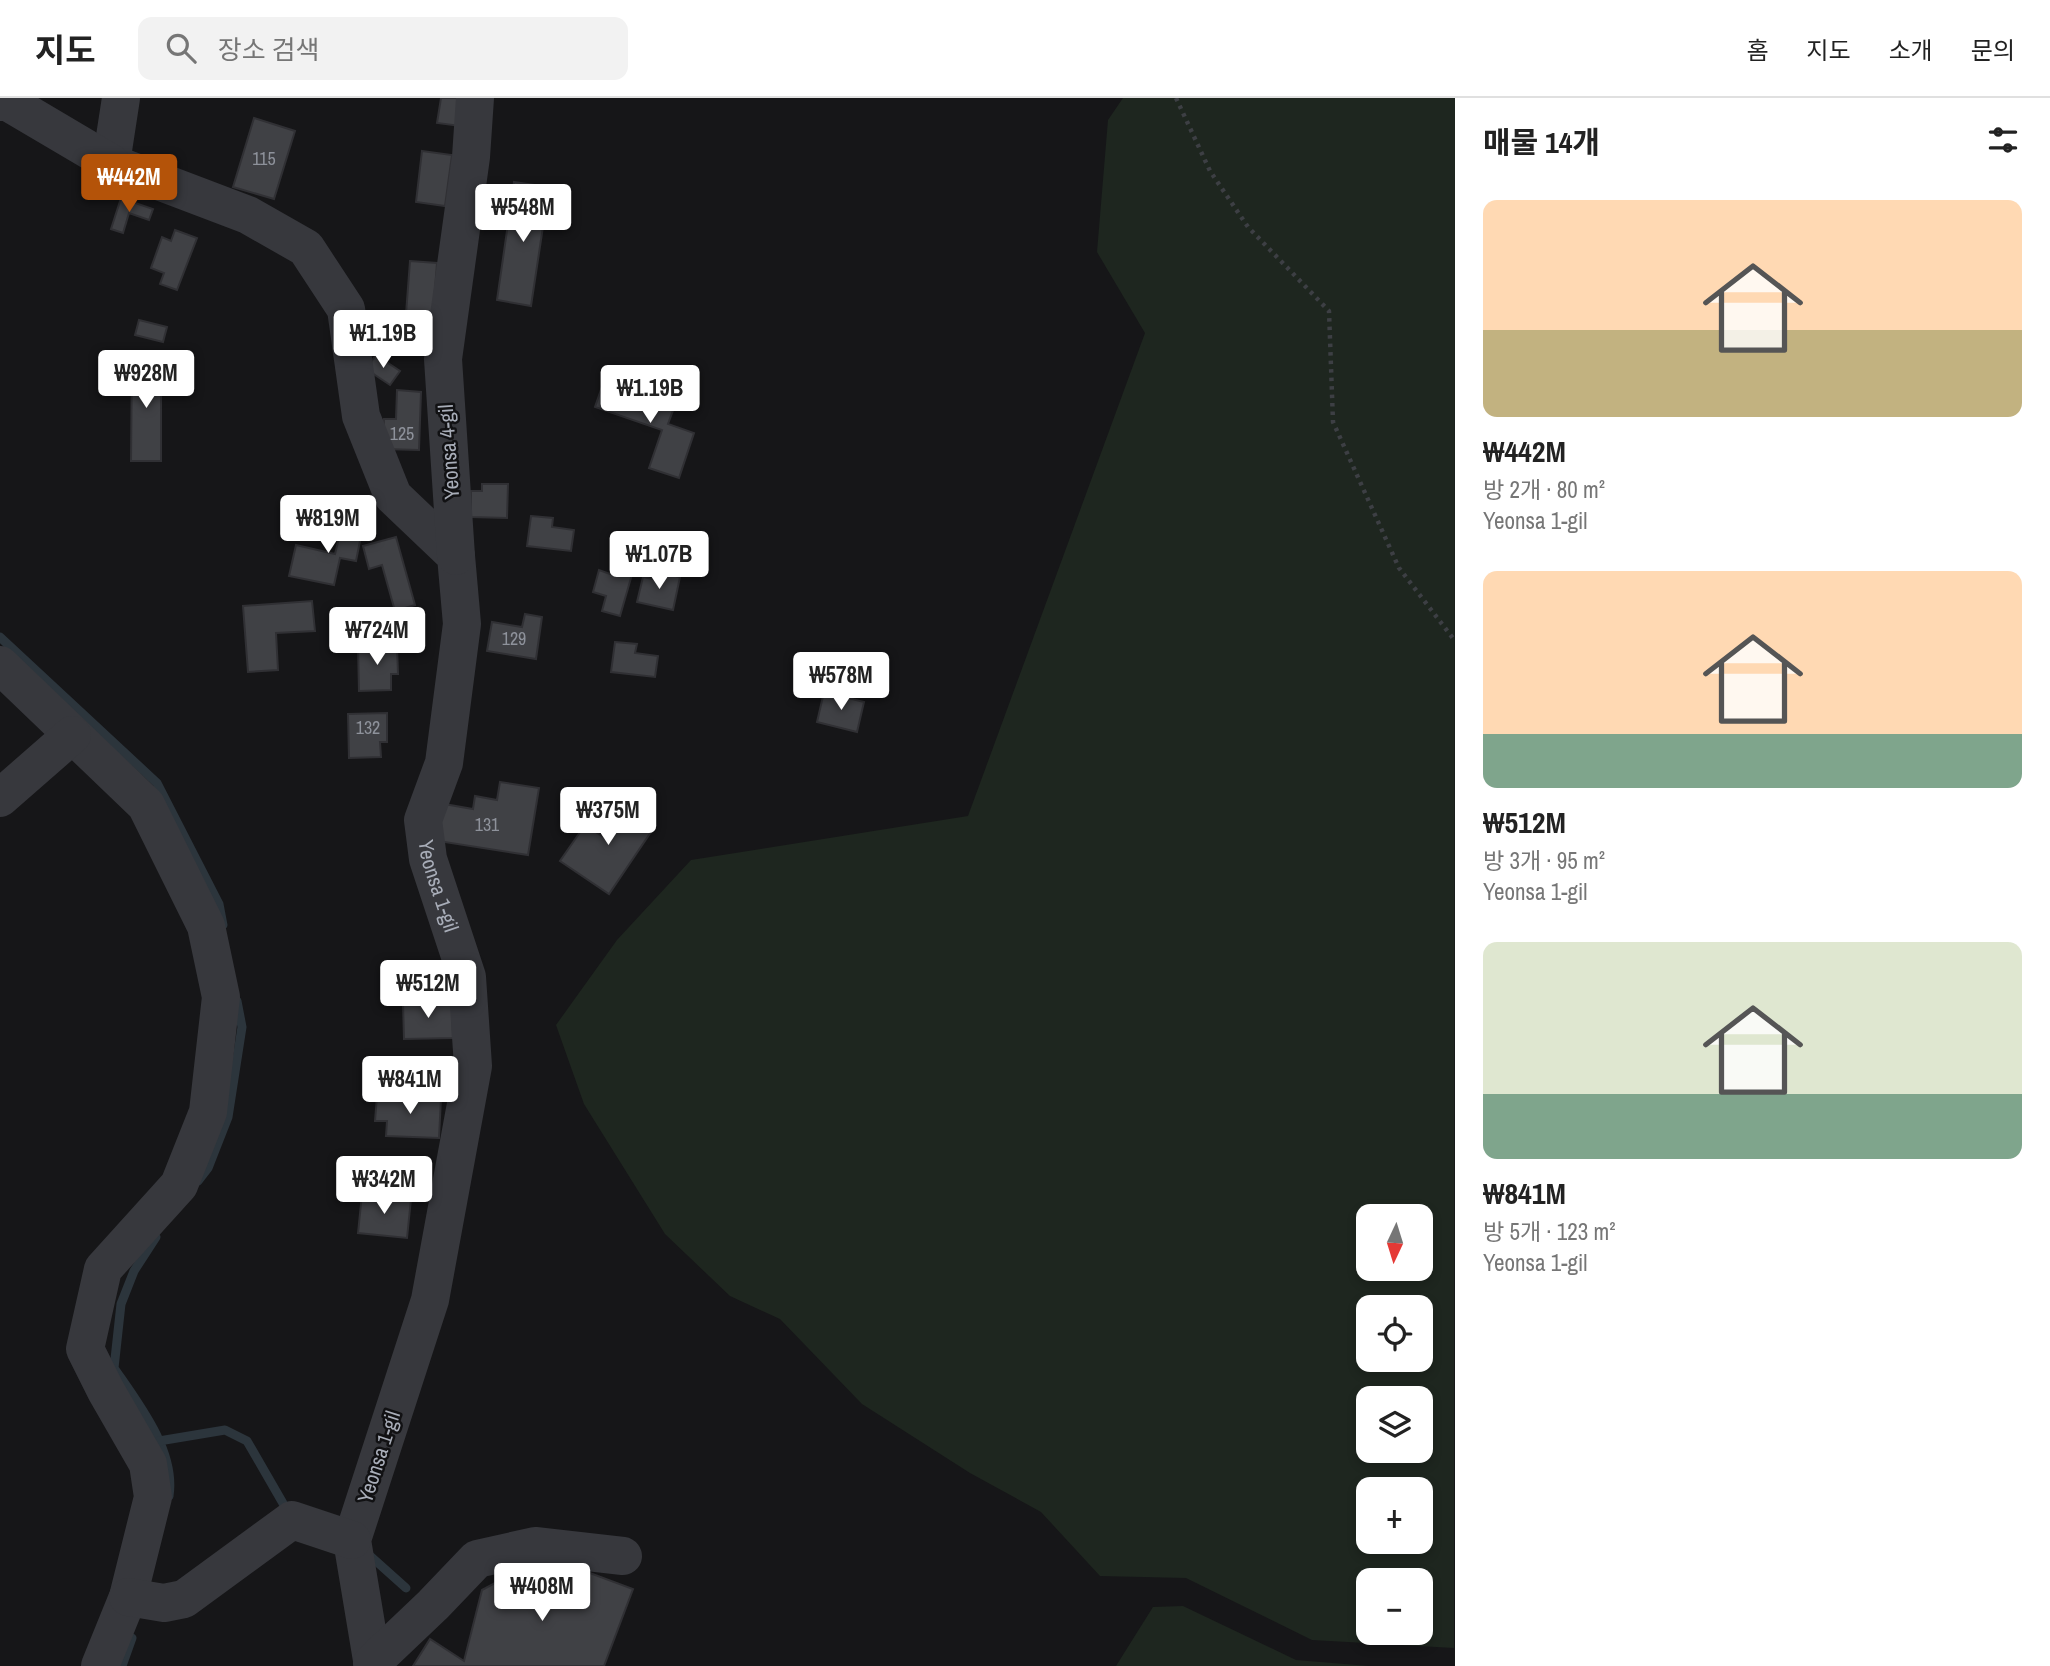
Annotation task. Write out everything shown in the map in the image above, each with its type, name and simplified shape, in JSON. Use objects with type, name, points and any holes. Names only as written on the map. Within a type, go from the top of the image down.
[{"type":"street","points":[[111,163],[121,98]]},
{"type":"street","name":"Yeonsa 4-gil","points":[[456,556],[443,359],[471,157],[475,98]]},
{"type":"street","points":[[0,102],[6,101],[111,163],[248,215],[306,248],[346,309],[360,416],[393,496],[456,556]]},
{"type":"street","name":"Yeonsa 1-gil","points":[[372,1665],[352,1540],[430,1300],[473,1066],[467,977],[428,859],[424,820],[443,762],[462,624],[456,556]]},
{"type":"street","points":[[0,665],[146,805],[206,926],[221,997],[208,1112],[179,1185],[103,1269],[85,1349],[148,1464],[153,1497],[146,1600],[100,1666]]},
{"type":"street","points":[[0,798],[72,735]]},
{"type":"street","points":[[146,1600],[184,1599],[292,1520],[352,1540]]},
{"type":"street","points":[[372,1665],[477,1559],[536,1546],[623,1556]]},
{"type":"path","points":[[1176,98],[1210,171],[1248,227],[1329,311],[1333,422],[1399,568],[1455,641]]},
{"type":"shaded area","points":[[1123,98],[1455,98],[1454,1648],[1401,1645],[1433,1645],[1433,1568],[1356,1568],[1356,1642],[1312,1640],[1186,1578],[1100,1576],[1041,1512],[970,1473],[862,1404],[780,1319],[730,1296],[665,1234],[584,1104],[556,1025],[617,940],[691,860],[968,816],[1145,333],[1097,252],[1108,120]]},
{"type":"shaded area","points":[[1183,1606],[1296,1660],[1369,1666],[1116,1666],[1153,1607]]},
{"type":"building","points":[[441,98],[464,98],[460,126],[437,123]]},
{"type":"building","points":[[254,118],[295,131],[274,199],[233,187]]},
{"type":"building","points":[[422,151],[452,155],[445,206],[416,202]]},
{"type":"building","points":[[514,182],[549,187],[531,306],[497,300]]},
{"type":"building","points":[[121,198],[153,209],[149,220],[129,213],[123,233],[111,229]]},
{"type":"building","points":[[175,230],[197,238],[177,290],[160,284],[164,273],[151,268],[162,237],[171,241]]},
{"type":"building","points":[[410,261],[437,263],[433,316],[406,314]]},
{"type":"building","points":[[139,320],[167,327],[163,342],[135,335]]},
{"type":"building","points":[[376,355],[400,371],[390,385],[366,369]]},
{"type":"building","points":[[132,358],[161,358],[161,461],[131,461]]},
{"type":"building","points":[[604,381],[675,405],[668,424],[694,433],[679,478],[649,468],[662,430],[595,407]]},
{"type":"building","points":[[397,390],[421,392],[419,450],[383,449],[384,419],[396,419]]},
{"type":"building","points":[[482,484],[508,484],[507,518],[471,517],[471,491],[482,491]]},
{"type":"building","points":[[531,516],[553,518],[552,527],[574,530],[571,551],[527,546]]},
{"type":"building","points":[[344,517],[364,521],[356,561],[340,558],[334,585],[289,576],[296,545],[335,554]]},
{"type":"building","points":[[396,537],[415,605],[395,611],[382,565],[369,569],[363,546]]},
{"type":"building","points":[[615,557],[635,564],[620,616],[602,611],[606,596],[593,592],[599,570],[610,574]]},
{"type":"building","points":[[655,571],[680,577],[673,610],[637,602],[643,577],[653,579]]},
{"type":"building","points":[[312,601],[315,631],[276,633],[278,670],[248,672],[243,606]]},
{"type":"building","points":[[525,614],[542,617],[536,659],[487,651],[492,622],[522,627]]},
{"type":"building","points":[[615,642],[637,644],[635,653],[658,656],[655,677],[611,672]]},
{"type":"building","points":[[358,646],[397,646],[398,674],[391,674],[391,690],[359,691]]},
{"type":"building","points":[[824,692],[864,702],[857,732],[817,722]]},
{"type":"building","points":[[387,713],[387,742],[380,742],[381,757],[349,758],[348,714]]},
{"type":"building","points":[[500,782],[539,788],[528,855],[438,841],[444,804],[473,809],[475,796],[497,800]]},
{"type":"building","points":[[610,796],[655,826],[609,894],[560,861],[585,825],[605,838],[615,824],[599,813]]},
{"type":"building","points":[[452,1002],[453,1038],[404,1039],[403,1003]]},
{"type":"building","points":[[377,1096],[441,1098],[439,1138],[386,1136],[387,1121],[375,1121]]},
{"type":"building","points":[[362,1194],[411,1199],[407,1238],[358,1233]]},
{"type":"building","points":[[555,1560],[633,1589],[604,1666],[413,1666],[430,1639],[464,1661],[482,1590],[506,1577],[543,1590]]},
{"type":"waterway","points":[[0,637],[157,783],[219,904],[223,925]]},
{"type":"waterway","points":[[198,1181],[208,1168],[228,1117],[242,1027],[237,1001]]},
{"type":"waterway","points":[[156,1237],[134,1271],[121,1304],[114,1368],[144,1412],[161,1445],[170,1479],[169,1496]]},
{"type":"waterway","points":[[159,1441],[225,1430],[247,1441],[288,1512]]},
{"type":"waterway","points":[[368,1554],[406,1588]]},
{"type":"waterway","points":[[122,1666],[132,1638]]}]
